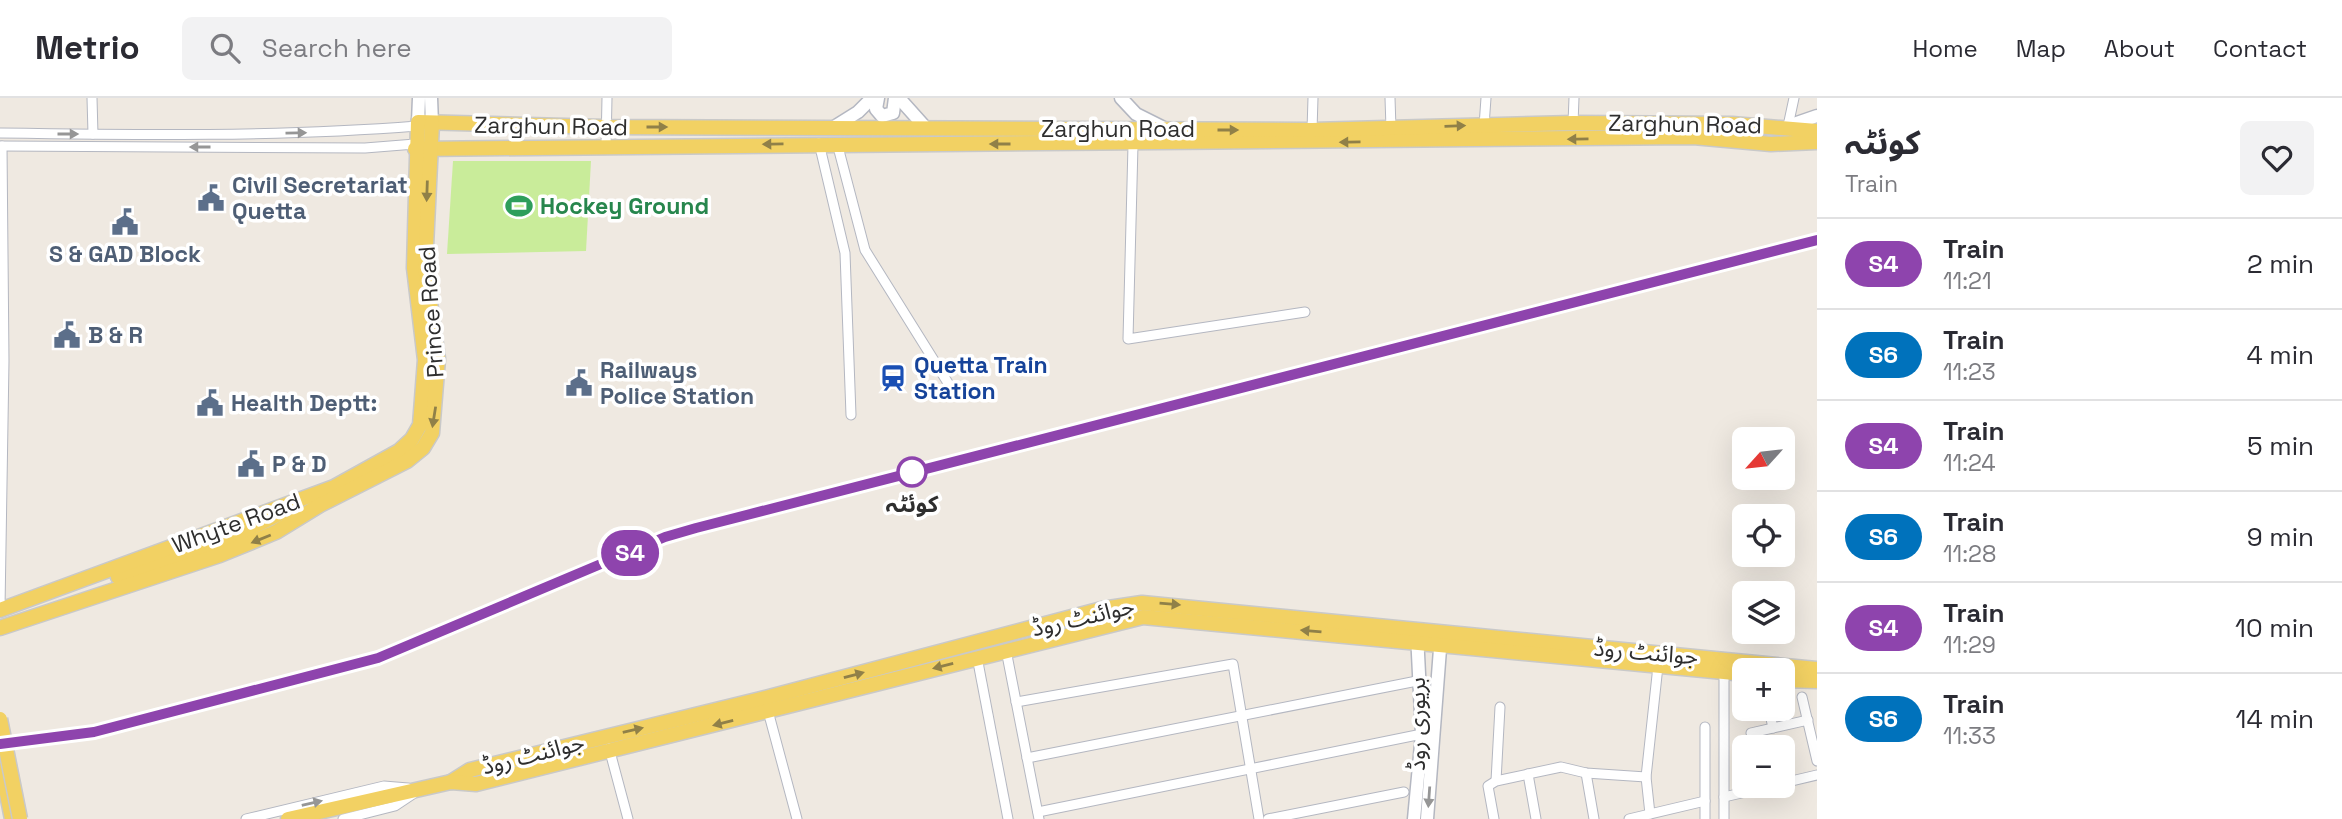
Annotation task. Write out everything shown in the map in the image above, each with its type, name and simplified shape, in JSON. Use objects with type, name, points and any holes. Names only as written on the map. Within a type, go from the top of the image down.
[{"type":"main road","name":"Prince Road","points":[[316,500],[407,461],[423,448],[432,433],[438,359],[425,267],[420,147],[422,123],[419,98]]},
{"type":"main road","name":"Prince Road","points":[[422,123],[431,98]]},
{"type":"main road","points":[[834,127],[858,112],[872,98]]},
{"type":"main road","points":[[878,98],[878,114],[887,116],[892,113],[897,98],[925,127]]},
{"type":"main road","points":[[1121,98],[1136,114],[1166,129]]},
{"type":"main road","name":"Zarghun Road","points":[[422,123],[605,127],[1312,130],[1573,123],[1788,127],[1808,117],[1817,117]]},
{"type":"main road","points":[[1788,127],[1817,131]]},
{"type":"main road","name":"Zarghun Road","points":[[420,147],[819,143],[1133,145],[1693,137],[1817,142]]},
{"type":"main road","name":"Zarghun Road","points":[[1791,143],[1817,150]]},
{"type":"main road","name":"Whyte Road","points":[[0,609],[316,500]]},
{"type":"main road","name":"Whyte Road","points":[[0,617],[226,540],[316,500]]},
{"type":"main road","name":"Whyte Road","points":[[0,628],[220,555],[276,532],[316,500]]},
{"type":"main road","name":"جوائنٹ روڈ","points":[[451,782],[470,769],[778,695],[1102,609],[1142,603],[1658,666],[1732,672]]},
{"type":"main road","name":"جوائنٹ روڈ","points":[[288,819],[451,782],[476,784],[1143,617],[1417,635]]},
{"type":"main road","name":"بریوری روڈ","points":[[1414,819],[1422,734],[1417,681],[1417,635]]},
{"type":"main road","name":"جوائنٹ روڈ","points":[[1441,638],[1817,669]]},
{"type":"main road","name":"بریوری روڈ","points":[[1427,819],[1441,638]]},
{"type":"main road","points":[[1795,680],[1817,681]]},
{"type":"main road","points":[[0,719],[11,816]]},
{"type":"main road","points":[[0,759],[11,816]]},
{"type":"street","points":[[92,98],[93,134]]},
{"type":"street","points":[[606,146],[607,98]]},
{"type":"street","points":[[1312,130],[1313,98]]},
{"type":"street","points":[[1390,98],[1391,128]]},
{"type":"street","points":[[1484,125],[1486,98]]},
{"type":"street","points":[[1573,123],[1574,98]]},
{"type":"street","points":[[1788,127],[1794,98]]},
{"type":"street","name":"Zarghun Road","points":[[0,133],[362,131],[422,123]]},
{"type":"street","points":[[819,143],[845,253],[851,415]]},
{"type":"street","points":[[837,143],[865,250],[953,391]]},
{"type":"street","points":[[1133,145],[1128,339],[1305,312]]},
{"type":"street","points":[[0,609],[4,361],[1,146]]},
{"type":"street","name":"Zarghun Road","points":[[1,146],[420,147]]},
{"type":"street","points":[[1006,650],[1039,816],[1250,768],[1422,734]]},
{"type":"street","points":[[977,657],[1008,819]]},
{"type":"street","points":[[1016,702],[1233,664],[1259,819]]},
{"type":"street","points":[[1650,814],[1646,777],[1658,666]]},
{"type":"street","points":[[1724,671],[1724,819]]},
{"type":"street","points":[[1027,758],[1417,681]]},
{"type":"street","points":[[1802,697],[1817,761]]},
{"type":"street","points":[[1496,781],[1500,707]]},
{"type":"street","points":[[768,711],[797,819]]},
{"type":"street","points":[[1751,733],[1808,720]]},
{"type":"street","points":[[1772,721],[1773,728]]},
{"type":"street","points":[[1704,819],[1705,727]]},
{"type":"street","points":[[606,736],[628,819]]},
{"type":"street","points":[[1494,819],[1488,786],[1496,781],[1561,767],[1586,774],[1646,777]]},
{"type":"street","points":[[1528,774],[1536,819]]},
{"type":"street","points":[[1586,774],[1594,819]]},
{"type":"street","points":[[1795,780],[1817,775]]},
{"type":"street","points":[[246,819],[384,786],[420,789]]},
{"type":"street","points":[[343,819],[379,815],[420,789]]},
{"type":"street","points":[[1268,819],[1404,792]]},
{"type":"street","points":[[1724,797],[1732,795]]},
{"type":"street","points":[[1629,819],[1704,801]]},
{"type":"green space","name":"Hockey Ground","points":[[453,161],[591,161],[586,251],[447,254]]},
{"type":"railway","points":[[0,744],[94,732],[378,658],[665,537],[696,528],[1817,240]]},
{"type":"train","name":"S4","points":[[0,744],[49,740],[94,732],[353,666],[424,642],[665,537],[696,528],[1817,240]]},
{"type":"place","name":"Civil Secretariat Quetta","points":[[211,198]]},
{"type":"place","name":"Hockey Ground","points":[[519,206]]},
{"type":"place","name":"S & GAD Block","points":[[125,222]]},
{"type":"place","name":"B & R","points":[[67,335]]},
{"type":"place","name":"Quetta Train Station","points":[[893,378]]},
{"type":"place","name":"Railways Police Station","points":[[579,383]]},
{"type":"place","name":"Health Deptt:","points":[[210,403]]},
{"type":"place","name":"P & D","points":[[251,464]]},
{"type":"place","name":"کوئٹہ","points":[[912,472]]}]
